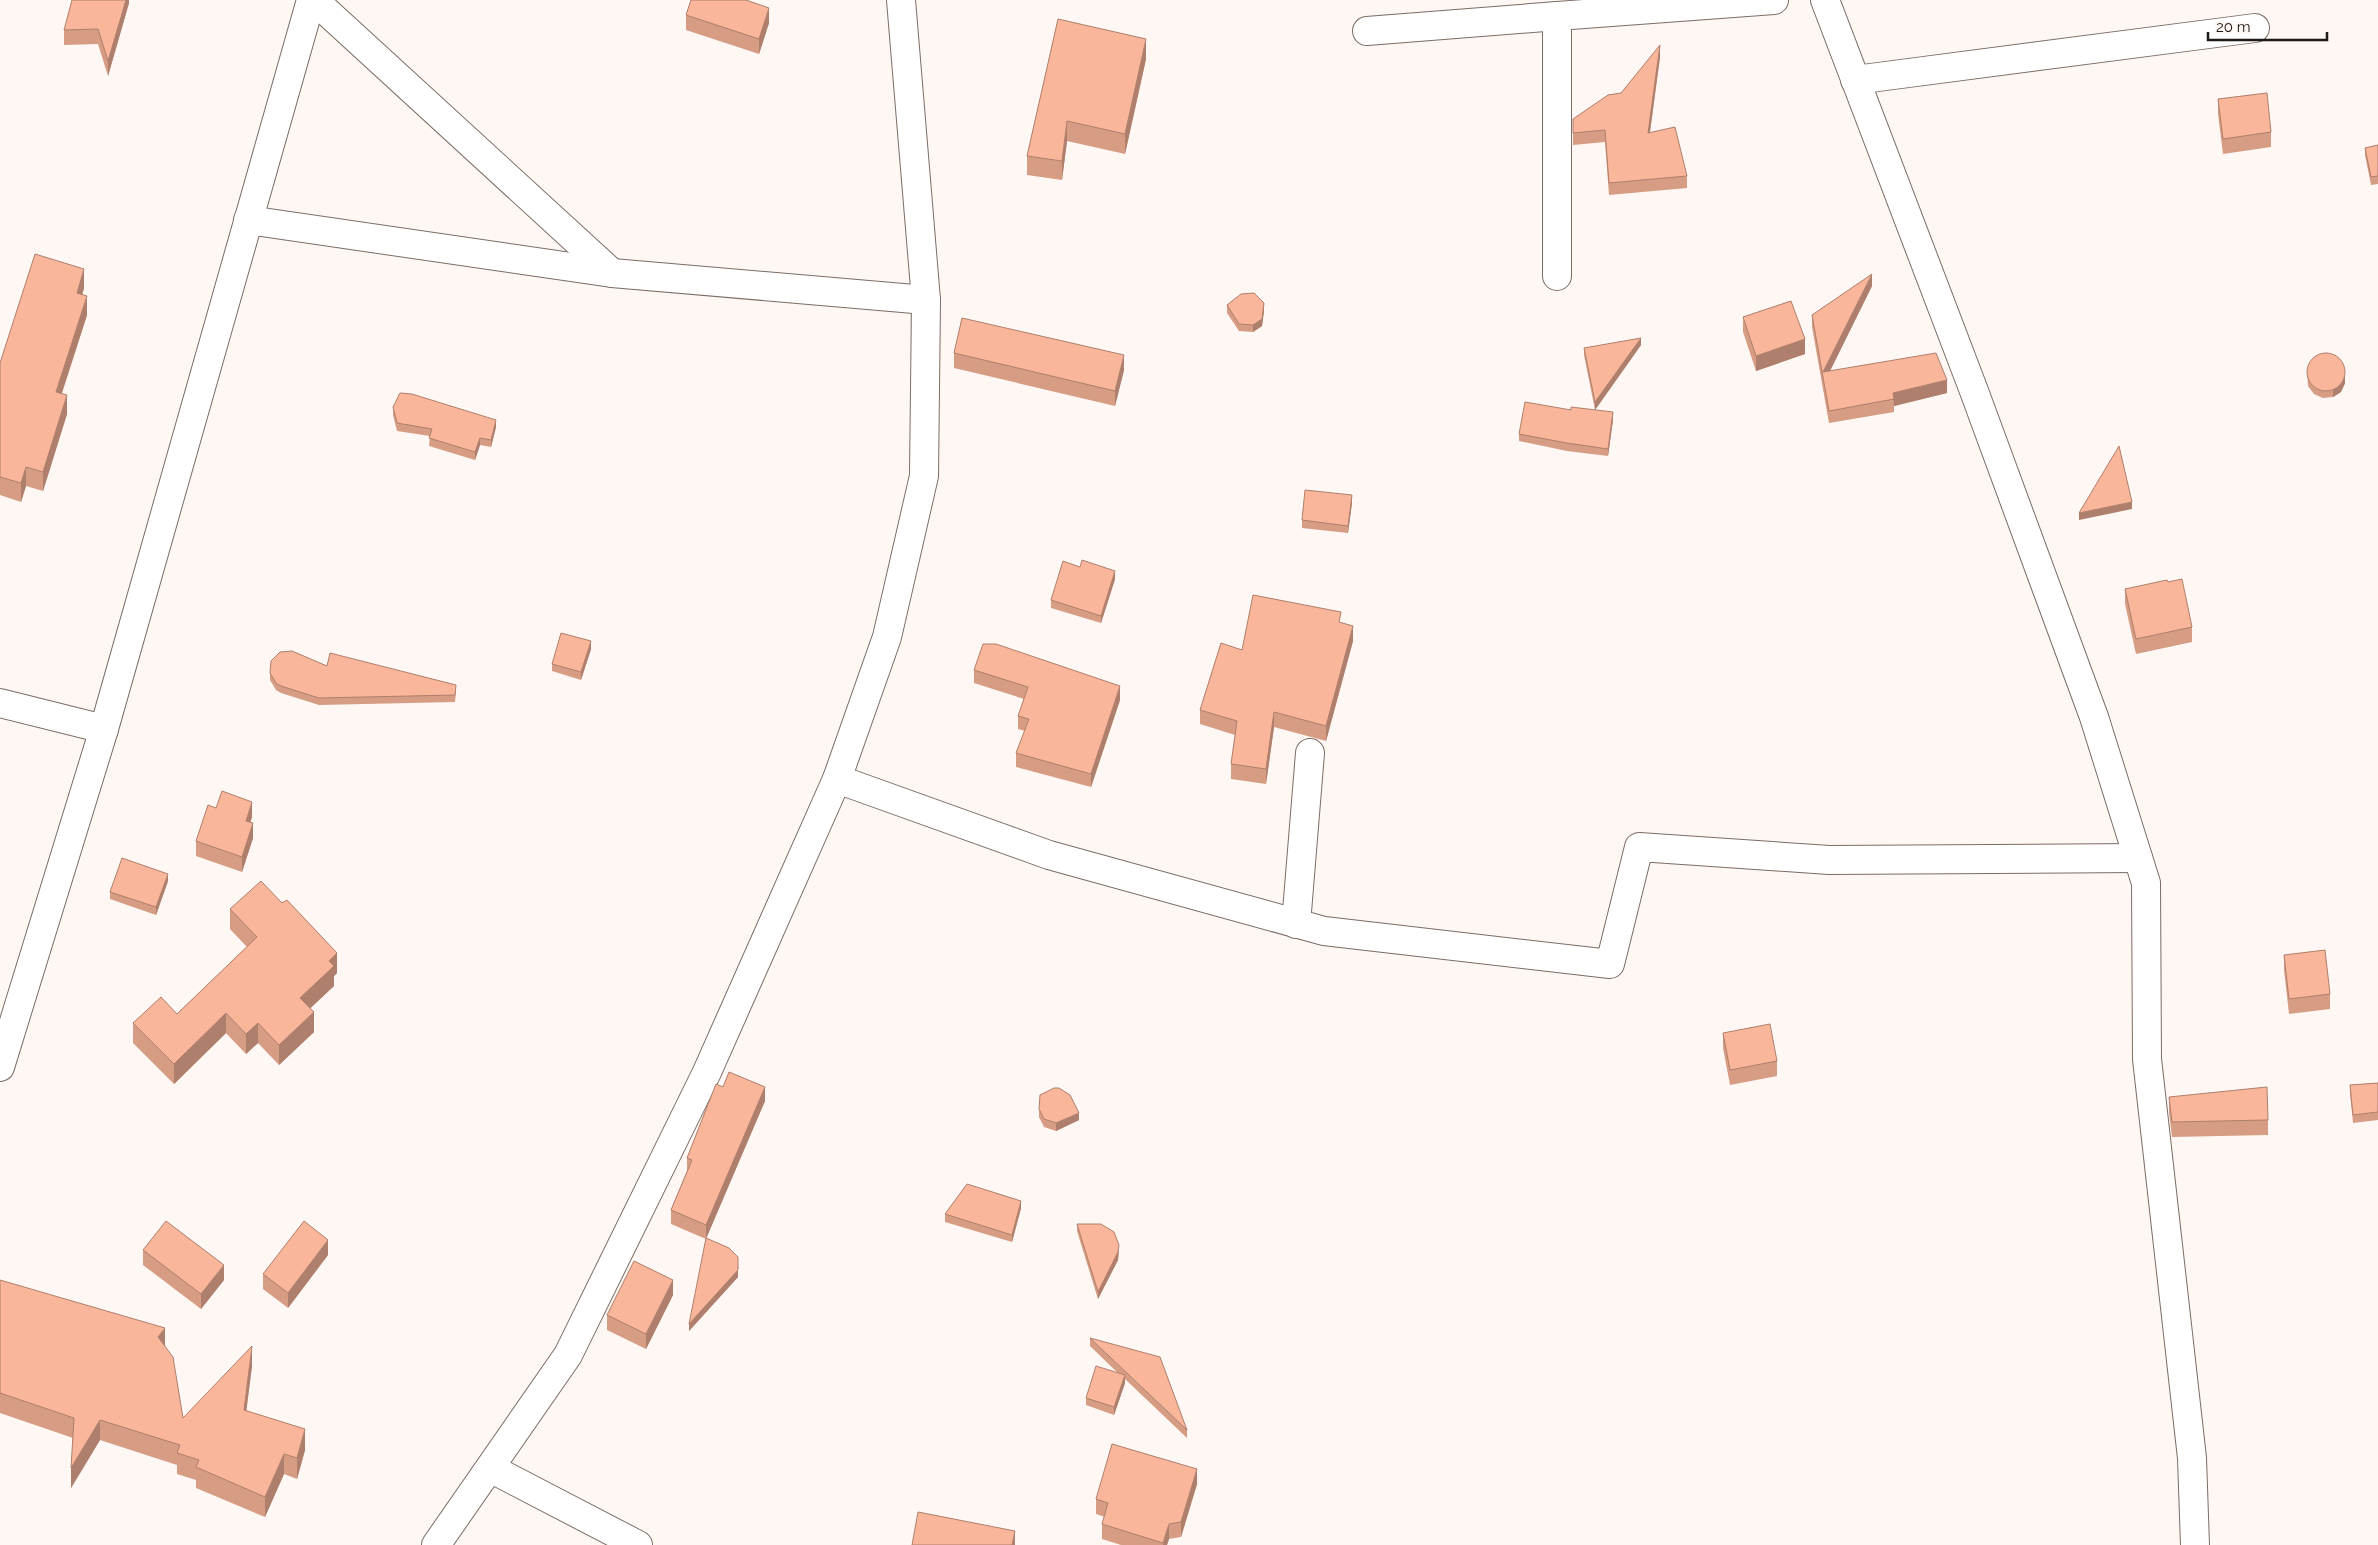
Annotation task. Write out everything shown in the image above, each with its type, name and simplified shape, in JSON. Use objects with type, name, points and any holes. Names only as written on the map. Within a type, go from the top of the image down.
[{"type":"street","points":[[0,1067],[104,728],[248,220],[313,0],[612,273]]},
{"type":"street","points":[[436,1545],[568,1355],[707,1072],[837,780],[887,637],[924,476],[926,300],[901,0]]},
{"type":"street","points":[[1367,31],[1774,0]]},
{"type":"street","points":[[1825,0],[2094,717],[2146,883],[2147,1058],[2192,1458],[2194,1545]]},
{"type":"street","points":[[1557,16],[1557,276]]},
{"type":"street","points":[[1855,80],[2254,28]]},
{"type":"street","points":[[248,220],[612,273],[926,300]]},
{"type":"street","points":[[0,703],[104,728]]},
{"type":"street","points":[[1296,924],[1310,753]]},
{"type":"street","points":[[837,780],[1049,855],[1324,931],[1610,964],[1639,847],[1829,860],[2138,858]]},
{"type":"street","points":[[490,1468],[638,1545]]},
{"type":"building","points":[[72,0],[126,0],[108,61],[98,29],[64,30]]},
{"type":"building","points":[[691,0],[746,0],[769,8],[759,39],[686,15]]},
{"type":"building","points":[[1058,19],[1146,39],[1125,134],[1067,121],[1062,161],[1027,156]]},
{"type":"building","points":[[1660,45],[1648,133],[1675,127],[1687,176],[1609,183],[1605,130],[1573,133],[1573,119],[1608,95],[1621,93]]},
{"type":"building","points":[[2267,93],[2271,132],[2223,139],[2218,99]]},
{"type":"building","points":[[2378,145],[2378,176],[2371,177],[2365,148]]},
{"type":"building","points":[[35,254],[84,269],[77,293],[87,296],[56,392],[67,395],[43,472],[26,467],[21,483],[0,477],[0,363]]},
{"type":"building","points":[[1872,274],[1823,372],[1936,353],[1947,380],[1893,393],[1894,399],[1829,411],[1812,315]]},
{"type":"building","points":[[1254,293],[1264,303],[1262,319],[1253,325],[1239,324],[1227,305],[1241,294]]},
{"type":"building","points":[[1791,301],[1805,339],[1756,356],[1743,317]]},
{"type":"building","points":[[962,318],[1124,355],[1115,391],[954,353]]},
{"type":"building","points":[[1641,338],[1595,402],[1584,348]]},
{"type":"building","points":[[2326,353],[2339,359],[2345,372],[2339,385],[2326,391],[2313,385],[2307,372],[2313,359]]},
{"type":"building","points":[[400,393],[412,394],[496,420],[491,440],[480,438],[475,452],[429,438],[432,429],[397,423],[393,407]]},
{"type":"building","points":[[1525,402],[1571,410],[1571,407],[1613,412],[1608,449],[1519,434]]},
{"type":"building","points":[[2119,446],[2132,502],[2079,513]]},
{"type":"building","points":[[1305,490],[1352,495],[1348,526],[1302,520]]},
{"type":"building","points":[[1082,560],[1115,571],[1101,616],[1051,600],[1063,561],[1080,567]]},
{"type":"building","points":[[2182,579],[2192,627],[2136,639],[2125,589],[2167,580],[2168,582]]},
{"type":"building","points":[[1253,595],[1341,612],[1339,622],[1353,626],[1326,726],[1274,712],[1266,769],[1231,764],[1237,721],[1200,710],[1221,643],[1242,650]]},
{"type":"building","points":[[561,633],[591,641],[581,672],[552,664]]},
{"type":"building","points":[[983,644],[996,644],[1120,686],[1091,774],[1016,753],[1029,719],[1018,716],[1028,687],[974,670]]},
{"type":"building","points":[[292,651],[327,666],[330,653],[456,685],[455,695],[319,698],[281,686],[276,683],[270,673],[271,661],[280,652]]},
{"type":"building","points":[[222,791],[252,802],[246,821],[253,823],[242,857],[196,841],[208,805],[216,808]]},
{"type":"building","points":[[122,858],[168,874],[156,907],[110,892]]},
{"type":"building","points":[[261,881],[282,903],[287,900],[337,953],[329,961],[334,966],[300,998],[314,1012],[279,1045],[258,1023],[246,1034],[226,1013],[174,1064],[133,1023],[161,997],[177,1014],[257,937],[230,909]]},
{"type":"building","points":[[2325,950],[2330,994],[2289,999],[2284,955]]},
{"type":"building","points":[[1770,1024],[1777,1061],[1730,1070],[1723,1033]]},
{"type":"building","points":[[729,1072],[765,1087],[706,1225],[671,1210],[692,1160],[687,1158],[716,1084],[723,1087]]},
{"type":"building","points":[[2378,1083],[2378,1112],[2353,1115],[2350,1085]]},
{"type":"building","points":[[2267,1087],[2268,1120],[2172,1122],[2169,1097]]},
{"type":"building","points":[[1054,1088],[1059,1088],[1070,1095],[1079,1113],[1056,1123],[1044,1119],[1039,1109],[1040,1095]]},
{"type":"building","points":[[967,1184],[1021,1201],[1012,1235],[945,1214]]},
{"type":"building","points":[[166,1221],[224,1265],[201,1294],[143,1250]]},
{"type":"building","points":[[304,1221],[328,1240],[288,1293],[263,1274]]},
{"type":"building","points":[[1077,1224],[1101,1224],[1114,1232],[1119,1245],[1118,1252],[1098,1292]]},
{"type":"building","points":[[706,1238],[729,1248],[738,1257],[738,1270],[689,1324]]},
{"type":"building","points":[[634,1261],[673,1280],[646,1334],[607,1315]]},
{"type":"building","points":[[0,1280],[165,1328],[158,1337],[173,1357],[183,1418],[252,1346],[244,1410],[305,1429],[297,1458],[284,1454],[265,1497],[196,1467],[199,1460],[177,1453],[180,1445],[100,1420],[71,1468],[74,1418],[0,1393]]},
{"type":"building","points":[[1090,1338],[1160,1357],[1187,1430]]},
{"type":"building","points":[[1096,1366],[1125,1375],[1114,1407],[1086,1398]]},
{"type":"building","points":[[1112,1444],[1197,1469],[1181,1522],[1169,1524],[1163,1543],[1102,1524],[1108,1503],[1096,1499]]},
{"type":"building","points":[[918,1512],[1015,1531],[1012,1545],[912,1545]]}]
